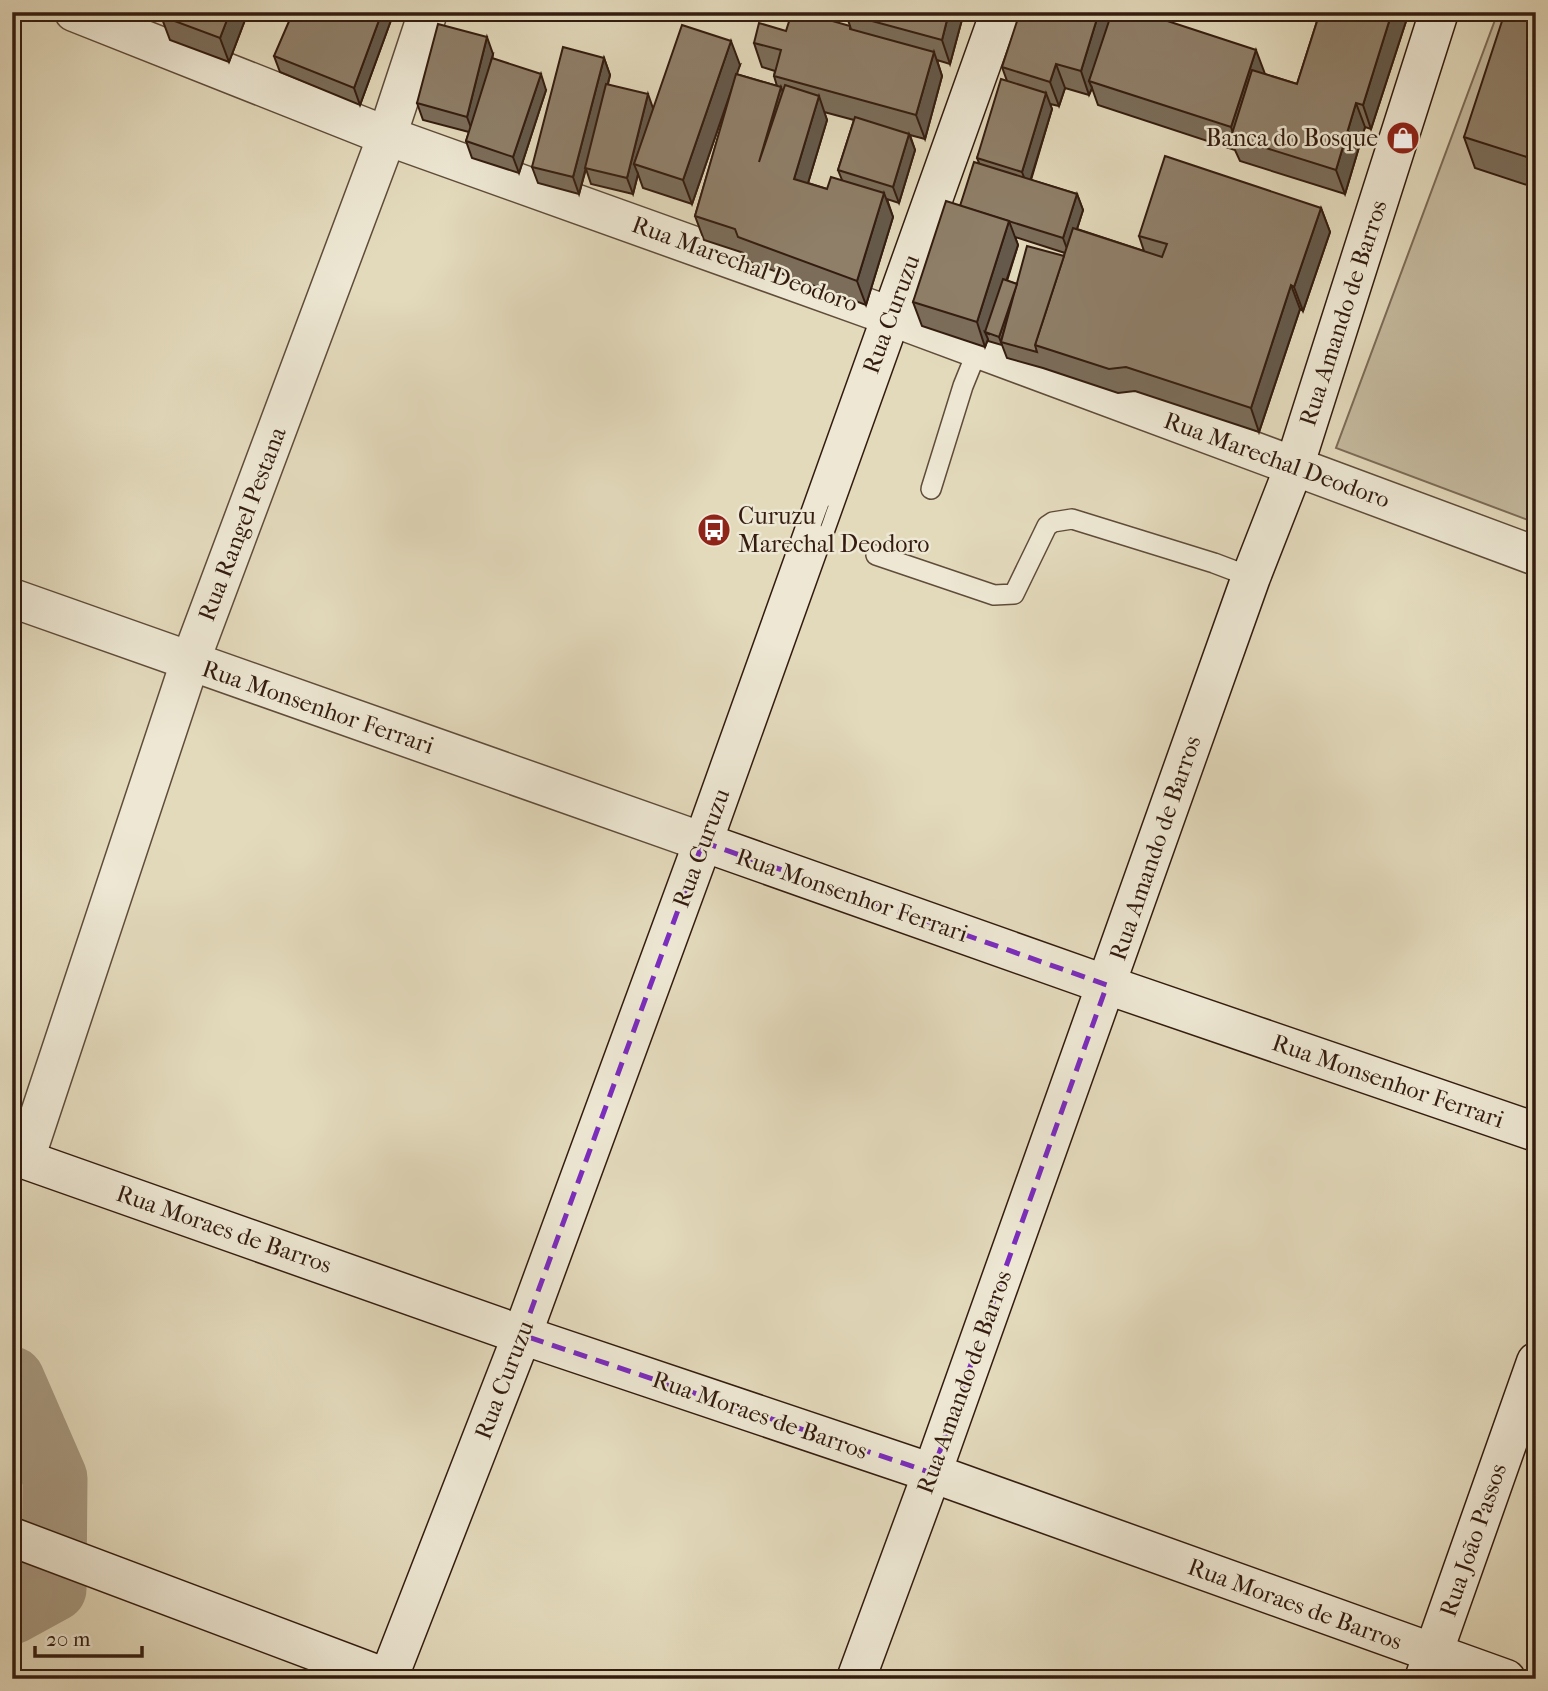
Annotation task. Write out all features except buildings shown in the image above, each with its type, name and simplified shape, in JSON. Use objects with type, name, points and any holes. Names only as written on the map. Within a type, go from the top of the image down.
[{"type":"street","name":"Rua Marechal Deodoro","points":[[74,12],[387,136],[890,316],[1536,556]]},
{"type":"street","name":"Rua Rangel Pestana","points":[[19,1157],[190,662],[387,136],[428,12]]},
{"type":"street","name":"Rua Curuzu","points":[[388,1679],[522,1335],[703,842],[1000,12]]},
{"type":"street","name":"Rua Amando de Barros","points":[[856,1679],[1107,985],[1251,577],[1294,467],[1439,12]]},
{"type":"street","name":"Rua Monsenhor Ferrari","points":[[12,598],[1107,985],[1536,1132]]},
{"type":"street","name":"Rua Moraes de Barros","points":[[19,1157],[522,1335],[932,1473],[1429,1666],[1506,1679]]},
{"type":"street","name":"Rua João Passos","points":[[1429,1666],[1536,1362]]},
{"type":"street","points":[[12,1537],[388,1679]]},
{"type":"lane","points":[[931,489],[963,386],[978,349]]},
{"type":"lane","points":[[876,555],[994,595],[1006,596],[1014,594],[1047,526],[1053,522],[1072,519],[1251,577]]},
{"type":"highlighted area","points":[[703,842],[1107,985],[932,1473],[522,1335]]},
{"type":"shaded area","points":[[1498,12],[1536,12],[1536,523],[1336,448]]},
{"type":"waterway","points":[[12,1379],[55,1478],[54,1589],[12,1612]]},
{"type":"place","name":"Banca do Bosque","points":[[1403,138]]},
{"type":"place","name":"Curuzu / Marechal Deodoro","points":[[714,530]]}]
